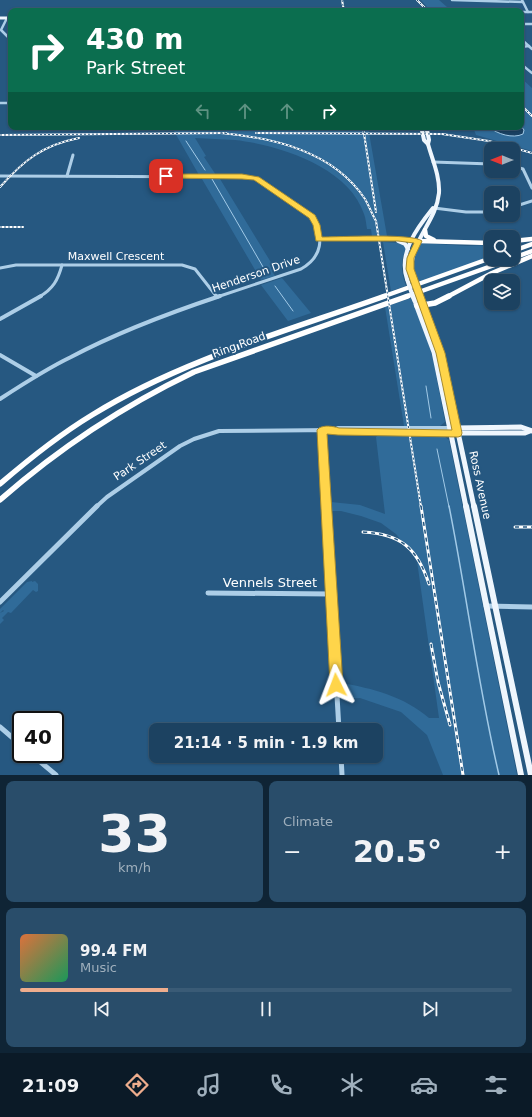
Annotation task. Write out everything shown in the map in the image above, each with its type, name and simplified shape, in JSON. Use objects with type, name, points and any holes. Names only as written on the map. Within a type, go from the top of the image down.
[{"type":"highway","points":[[424,230],[428,237],[438,242]]},
{"type":"highway","points":[[520,240],[532,238]]},
{"type":"highway","points":[[419,241],[484,243]]},
{"type":"highway","points":[[520,248],[532,244]]},
{"type":"highway","name":"Ring Road","points":[[520,256],[532,252]]},
{"type":"highway","points":[[416,304],[424,306],[435,303],[492,273],[532,256]]},
{"type":"highway","name":"Ring Road","points":[[0,484],[58,438],[113,402],[160,378],[204,360],[484,260]]},
{"type":"highway","name":"Ring Road","points":[[0,500],[20,481],[70,442],[131,403],[165,385],[194,372],[492,266]]},
{"type":"main road","name":"Ross Avenue","points":[[422,130],[424,140],[428,144]]},
{"type":"main road","name":"Ross Avenue","points":[[427,130],[429,140],[428,144],[439,190],[432,217],[410,258],[410,269],[441,353],[531,775]]},
{"type":"main road","name":"Ross Avenue","points":[[434,208],[427,215],[408,249],[404,261],[404,271],[434,352],[521,775]]},
{"type":"main road","points":[[396,240],[405,244],[408,249]]},
{"type":"main road","name":"Park Street","points":[[450,430],[525,433],[531,431]]},
{"type":"street","points":[[452,0],[454,2],[522,1],[528,12]]},
{"type":"street","points":[[524,12],[532,12]]},
{"type":"street","points":[[8,20],[2,30],[8,38]]},
{"type":"street","points":[[524,42],[532,49]]},
{"type":"street","points":[[524,47],[529,46]]},
{"type":"street","points":[[67,176],[73,155]]},
{"type":"street","points":[[433,162],[484,164]]},
{"type":"street","points":[[520,168],[523,169],[532,188]]},
{"type":"street","name":"Henderson Drive","points":[[0,176],[242,176],[256,179],[312,217],[316,225],[318,239],[317,255],[315,260],[305,267],[136,326],[96,344],[36,376],[0,399]]},
{"type":"street","points":[[520,205],[532,201]]},
{"type":"street","points":[[434,208],[466,212],[484,212]]},
{"type":"street","points":[[318,239],[419,241]]},
{"type":"street","name":"Maxwell Crescent","points":[[0,268],[16,265],[187,266],[195,269],[217,297]]},
{"type":"street","points":[[0,319],[49,291],[58,280],[62,265]]},
{"type":"street","points":[[0,355],[36,376]]},
{"type":"street","points":[[322,430],[339,723]]},
{"type":"street","name":"Park Street","points":[[0,602],[107,498],[180,446],[191,440],[219,431],[334,430],[338,432],[450,430]]},
{"type":"street","name":"Vennels Street","points":[[208,593],[331,594]]},
{"type":"street","points":[[486,606],[532,607]]},
{"type":"street","points":[[0,727],[12,737]]},
{"type":"street","points":[[42,763],[56,775]]},
{"type":"street","points":[[341,763],[342,775]]},
{"type":"shaded area","points":[[421,0],[439,0],[447,7],[488,8],[416,7],[427,7]]},
{"type":"shaded area","points":[[524,81],[532,88],[532,151],[520,148],[520,142],[500,142],[476,135],[474,130],[524,130]]},
{"type":"shaded area","points":[[173,130],[369,130],[387,236],[372,237],[371,229],[367,229],[365,216],[356,198],[344,183],[328,171],[310,161],[272,147],[253,143],[235,140],[195,138],[206,156],[204,157],[216,175],[199,175]]},
{"type":"shaded area","points":[[493,130],[524,130],[523,134],[515,136]]},
{"type":"shaded area","points":[[202,179],[220,179],[275,269],[272,270],[275,276],[261,280]]},
{"type":"shaded area","points":[[383,242],[401,243],[406,248],[402,267],[406,286],[391,291]]},
{"type":"shaded area","points":[[421,243],[467,246],[484,245],[484,259],[418,283],[414,267]]},
{"type":"shaded area","points":[[282,278],[311,313],[288,321],[261,285]]},
{"type":"shaded area","points":[[411,298],[425,332],[433,359],[445,422],[440,426],[404,426],[385,307]]},
{"type":"shaded area","points":[[380,434],[444,436],[449,440],[517,775],[443,775],[427,735],[401,712],[360,698],[342,699],[341,683],[388,694],[409,704],[429,718],[439,718],[417,561],[396,534],[381,523],[341,511],[332,511],[331,502],[360,505],[385,514],[376,437]]},
{"type":"shaded area","points":[[35,581],[38,584],[38,591],[36,592],[33,590],[11,613],[8,612],[2,618],[4,620],[0,624],[0,609],[27,582]]},
{"type":"waterway","points":[[186,141],[205,170]]},
{"type":"waterway","points":[[212,179],[266,272]]},
{"type":"waterway","points":[[275,286],[293,311]]},
{"type":"waterway","points":[[426,386],[431,418]]},
{"type":"waterway","points":[[437,449],[449,507]]},
{"type":"waterway","points":[[449,506],[485,708],[499,775]]},
{"type":"railway","points":[[342,0],[343,8]]},
{"type":"railway","points":[[417,0],[425,8]]},
{"type":"railway","points":[[524,108],[532,116]]},
{"type":"railway","points":[[0,135],[221,133]]},
{"type":"railway","points":[[221,133],[241,135],[281,143],[319,158],[336,169],[352,183],[365,199],[376,221],[421,507]]},
{"type":"railway","points":[[221,133],[226,133]]},
{"type":"railway","points":[[256,133],[364,134]]},
{"type":"railway","points":[[364,134],[442,134],[489,141],[532,153]]},
{"type":"railway","points":[[364,134],[376,212]]},
{"type":"railway","points":[[0,187],[17,169],[35,155],[55,145],[79,138]]},
{"type":"railway","points":[[0,227],[23,227]]},
{"type":"railway","points":[[421,506],[463,775]]},
{"type":"railway","points":[[515,527],[532,527]]},
{"type":"railway","points":[[363,532],[388,536],[406,545],[419,561],[429,584]]},
{"type":"railway","points":[[431,644],[438,682],[450,725]]},
{"type":"route","points":[[166,176],[242,176],[262,181],[310,214],[315,220],[318,239],[408,239],[419,241],[410,258],[410,269],[441,353],[458,433],[338,432],[334,430],[322,430],[336,685]]}]
